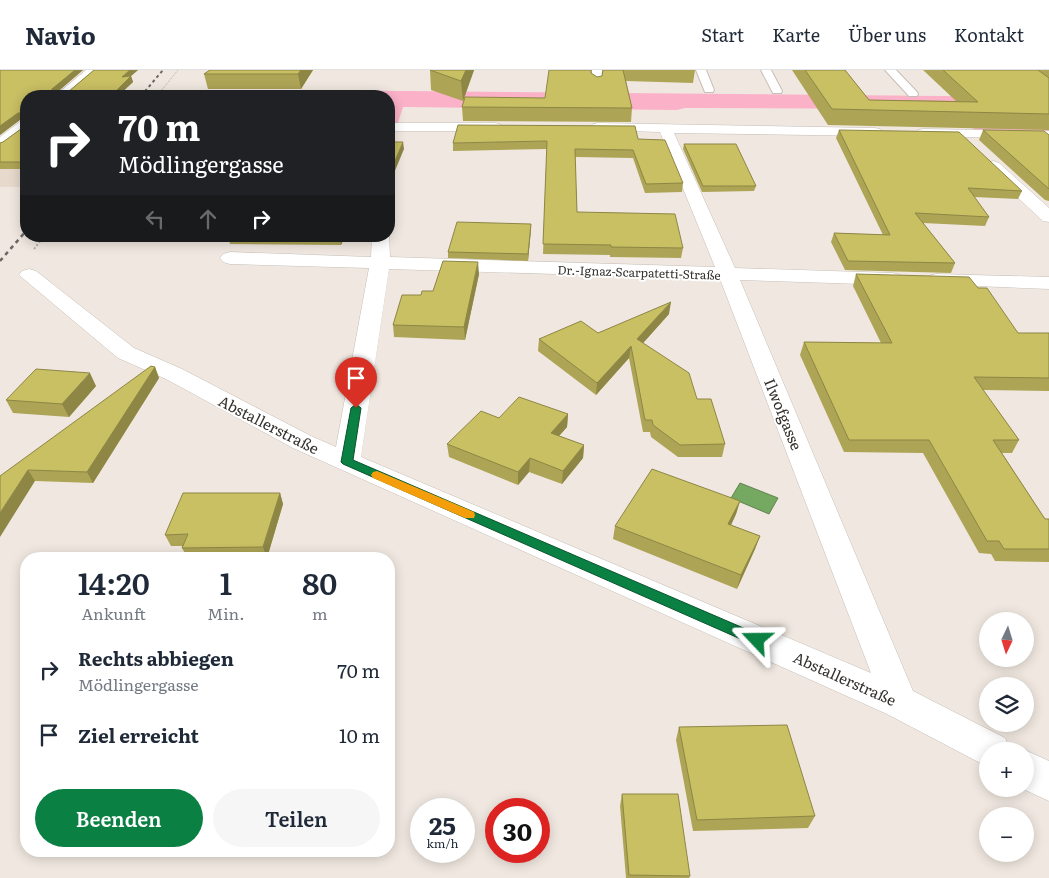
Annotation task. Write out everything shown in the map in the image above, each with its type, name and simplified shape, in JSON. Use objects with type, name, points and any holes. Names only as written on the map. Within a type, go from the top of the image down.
[{"type":"street","points":[[69,90],[94,70]]},
{"type":"street","points":[[395,129],[508,127]]},
{"type":"street","points":[[586,127],[890,132]]},
{"type":"street","name":"Ilwofgasse","points":[[665,128],[728,275],[900,702]]},
{"type":"street","points":[[0,144],[20,129]]},
{"type":"street","points":[[910,133],[1049,135]]},
{"type":"street","points":[[960,133],[1049,217]]},
{"type":"street","points":[[347,462],[380,264],[381,242]]},
{"type":"street","name":"Dr.-Ignaz-Scarpatetti-Straße","points":[[230,258],[728,275],[1049,283]]},
{"type":"street","name":"Abstallerstraße","points":[[29,275],[126,352],[174,374],[302,442],[900,702],[979,744]]},
{"type":"street","points":[[1034,774],[1049,782]]},
{"type":"lane","points":[[597,70],[598,86]]},
{"type":"lane","points":[[702,70],[709,90]]},
{"type":"lane","points":[[766,70],[777,91]]},
{"type":"lane","points":[[890,70],[913,94]]},
{"type":"path","points":[[162,90],[178,70]]},
{"type":"shaded area","points":[[395,91],[1049,97],[1049,138],[982,137],[958,114],[919,109],[685,108],[677,110],[403,107],[397,126],[395,126]]},
{"type":"shaded area","points":[[20,132],[20,187],[0,187],[0,147]]},
{"type":"shaded area","points":[[740,483],[778,498],[769,514],[731,498]]},
{"type":"building","points":[[0,70],[75,70],[52,90],[20,90],[20,113],[0,126]]},
{"type":"building","points":[[94,70],[130,70],[122,77],[131,76],[117,90],[70,90]]},
{"type":"building","points":[[210,70],[301,70],[298,74],[204,74]]},
{"type":"building","points":[[430,70],[466,70],[461,81]]},
{"type":"building","points":[[549,70],[591,70],[591,73],[597,77],[602,76],[603,70],[623,70],[632,108],[462,107],[465,97],[545,98]]},
{"type":"building","points":[[805,70],[845,70],[869,100],[978,102],[943,70],[1038,70],[1049,78],[1049,114],[832,109]]},
{"type":"building","points":[[458,125],[635,126],[638,139],[665,140],[683,183],[646,184],[633,150],[575,149],[577,212],[675,214],[683,248],[543,244],[547,141],[453,143]]},
{"type":"building","points":[[20,130],[20,162],[0,162],[0,143]]},
{"type":"building","points":[[839,130],[959,132],[1022,191],[968,188],[989,217],[915,213],[955,263],[848,261],[834,233],[890,235]]},
{"type":"building","points":[[983,130],[1044,131],[1049,135],[1049,189]]},
{"type":"building","points":[[395,142],[403,142],[395,161]]},
{"type":"building","points":[[684,144],[736,144],[756,186],[703,186]]},
{"type":"building","points":[[457,222],[531,224],[528,254],[448,252]]},
{"type":"building","points":[[443,261],[478,262],[464,327],[393,325],[402,295],[421,295],[422,291],[433,291]]},
{"type":"building","points":[[856,274],[969,277],[978,288],[987,288],[1018,333],[1049,333],[1049,378],[974,377],[1019,440],[993,440],[1045,519],[1049,519],[1049,549],[1004,549],[999,541],[987,541],[929,440],[849,440],[804,342],[892,343]]},
{"type":"building","points":[[671,302],[637,339],[689,373],[697,399],[711,399],[725,444],[680,445],[653,425],[652,420],[645,420],[631,346],[597,383],[539,339],[581,321],[598,333]]},
{"type":"building","points":[[151,366],[155,367],[87,472],[28,470],[0,513],[0,476]]},
{"type":"building","points":[[36,369],[90,373],[62,404],[6,400]]},
{"type":"building","points":[[519,397],[568,414],[551,433],[584,445],[563,471],[530,458],[518,472],[447,444],[481,411],[499,418]]},
{"type":"building","points":[[652,469],[740,501],[728,524],[760,536],[741,575],[615,526]]},
{"type":"building","points":[[183,493],[280,493],[263,547],[182,548],[188,534],[165,535]]},
{"type":"building","points":[[787,725],[815,816],[697,820],[679,727]]},
{"type":"building","points":[[622,794],[678,794],[690,876],[629,875]]},
{"type":"railway","points":[[146,90],[163,70]]},
{"type":"railway","points":[[0,261],[20,238]]},
{"type":"slow traffic","points":[[377,475],[469,515]]},
{"type":"route","points":[[356,408],[347,462],[757,640]]}]
